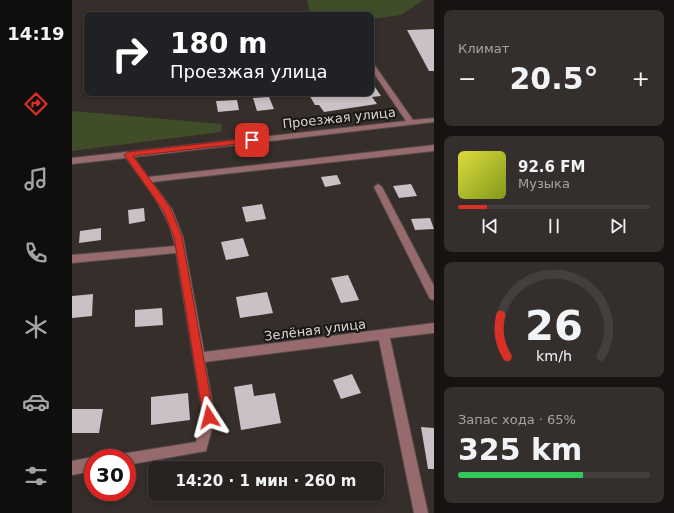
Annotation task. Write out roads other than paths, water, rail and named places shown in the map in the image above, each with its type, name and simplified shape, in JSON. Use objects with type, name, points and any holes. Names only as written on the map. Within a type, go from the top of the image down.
[{"type":"street","points":[[374,68],[411,123]]},
{"type":"street","name":"Проезжая улица","points":[[72,162],[434,120]]},
{"type":"street","points":[[146,180],[434,148]]},
{"type":"street","points":[[128,155],[167,209],[178,237],[209,417],[201,447],[136,458]]},
{"type":"street","points":[[378,186],[434,296]]},
{"type":"street","points":[[72,259],[180,249]]},
{"type":"street","name":"Зелёная улица","points":[[199,358],[434,328]]},
{"type":"street","points":[[384,335],[421,513]]},
{"type":"street","points":[[72,468],[84,466]]}]
